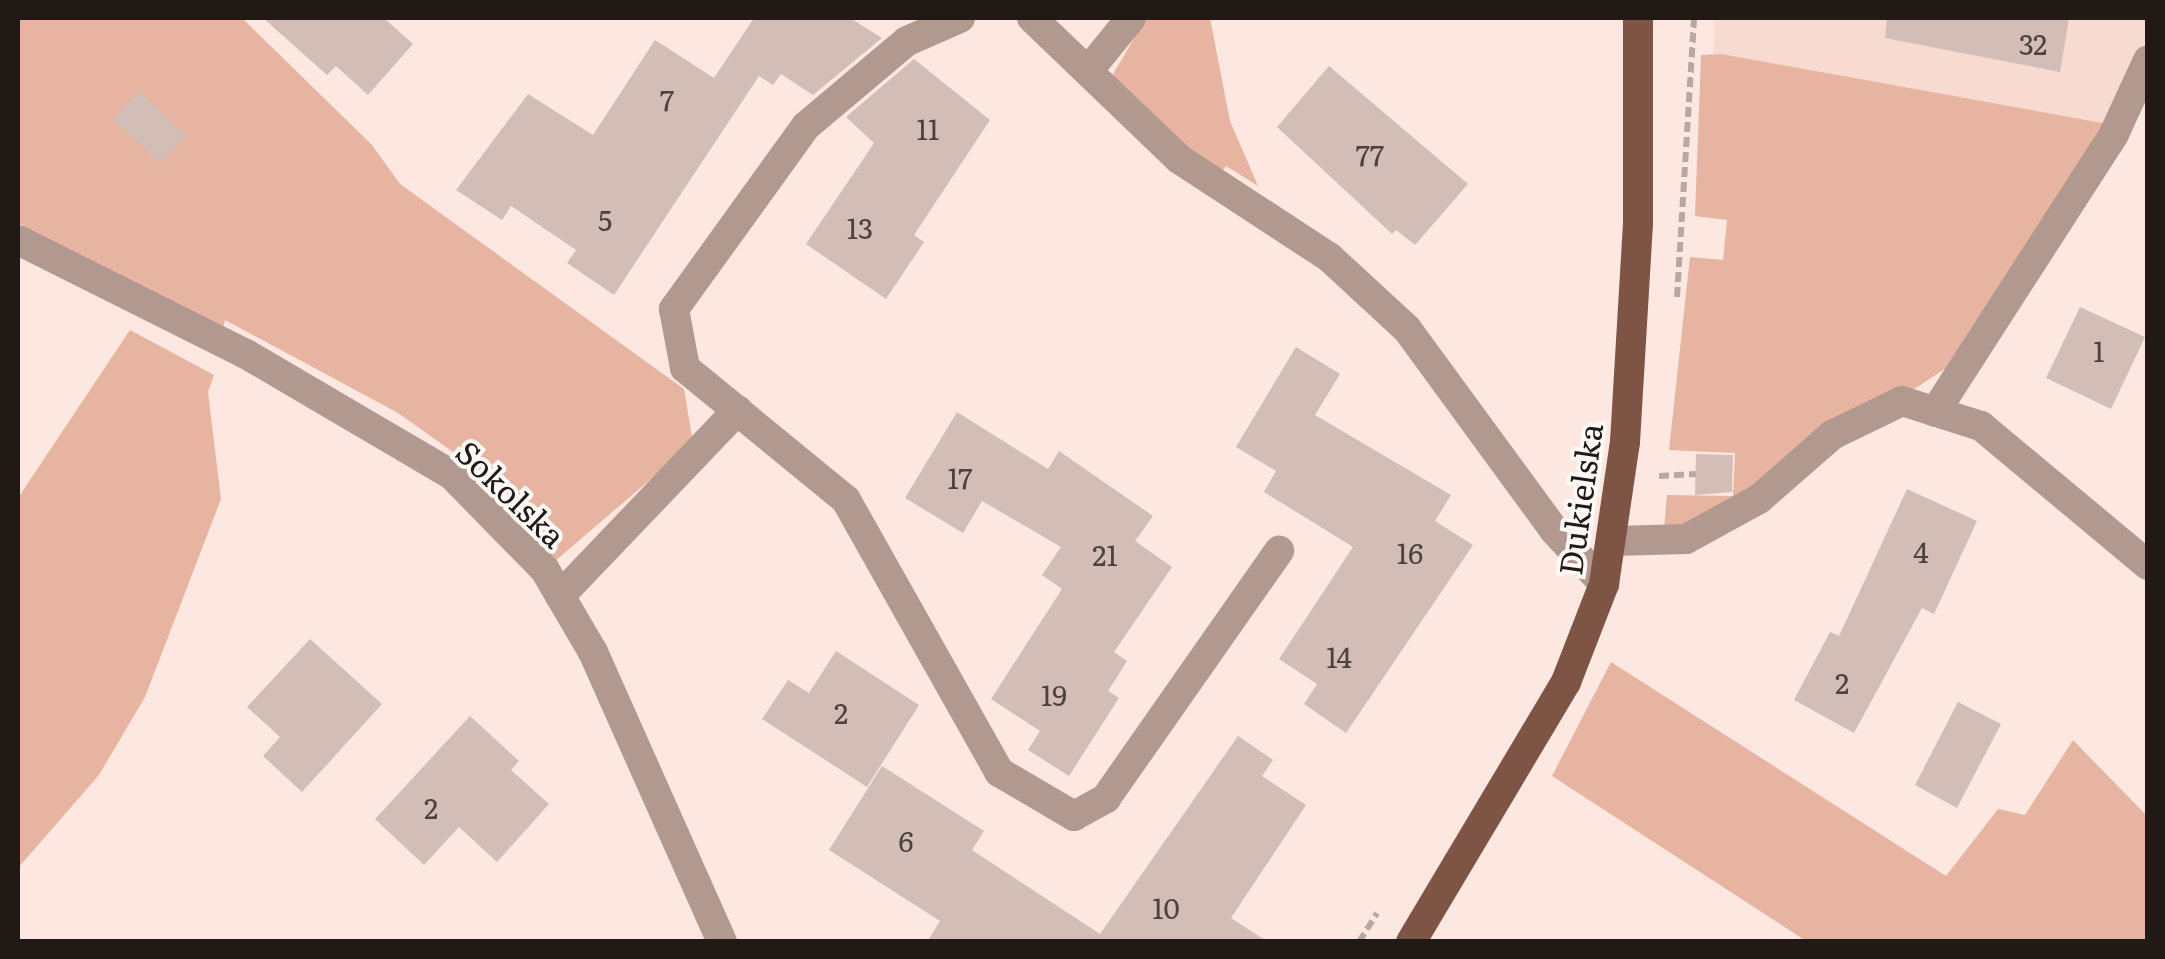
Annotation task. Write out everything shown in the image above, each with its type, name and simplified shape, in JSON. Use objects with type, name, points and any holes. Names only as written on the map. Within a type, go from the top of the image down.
[{"type":"main road","name":"Dukielska","points":[[1411,942],[1566,682],[1604,584],[1615,540],[1638,222],[1638,18]]},
{"type":"street","points":[[960,18],[907,41],[818,115],[674,309],[685,368],[846,500],[999,772],[1074,816],[1106,798],[1279,552]]},
{"type":"street","points":[[1032,18],[1179,159],[1329,257],[1407,329],[1554,530],[1604,584]]},
{"type":"street","points":[[1088,72],[1131,18]]},
{"type":"street","points":[[1935,412],[2114,134],[2148,60]]},
{"type":"street","name":"Sokolska","points":[[18,240],[246,354],[452,475],[560,596],[710,900],[722,942]]},
{"type":"street","points":[[1615,540],[1686,539],[1759,498],[1832,435],[1902,401],[1981,426],[2148,566]]},
{"type":"street","points":[[560,596],[738,410]]},
{"type":"path","points":[[1659,476],[1696,474]]},
{"type":"shaded area","points":[[18,18],[242,18],[372,145],[400,184],[684,389],[693,443],[555,561],[501,486],[398,413],[225,320],[221,337],[18,223]]},
{"type":"shaded area","points":[[1146,18],[1210,18],[1230,121],[1258,186],[1226,166],[1217,177],[1109,81]]},
{"type":"shaded area","points":[[1715,18],[2147,18],[2147,36],[2108,124],[1713,54]]},
{"type":"shaded area","points":[[1721,54],[2108,124],[1954,363],[1711,521],[1664,530],[1667,495],[1733,496],[1735,453],[1669,450],[1690,257],[1723,260],[1727,220],[1695,216],[1701,55]]},
{"type":"shaded area","points":[[130,330],[214,375],[208,392],[221,499],[145,697],[99,775],[18,868],[18,498]]},
{"type":"shaded area","points":[[1611,662],[1946,876],[1998,809],[2025,815],[2073,740],[2147,816],[2147,941],[1806,941],[1552,776]]},
{"type":"building","points":[[263,18],[384,18],[413,44],[368,95],[336,66],[327,75]]},
{"type":"building","points":[[754,18],[850,18],[882,38],[813,95],[781,74],[773,85],[759,76],[614,295],[567,263],[576,250],[511,206],[502,220],[456,190],[528,94],[593,135],[655,40],[714,78]]},
{"type":"building","points":[[1887,18],[2069,18],[2060,72],[1885,38]]},
{"type":"building","points":[[914,59],[990,120],[914,235],[924,242],[886,299],[806,244],[874,143],[846,117]]},
{"type":"building","points":[[1329,66],[1468,184],[1415,245],[1396,230],[1392,234],[1277,127]]},
{"type":"building","points":[[140,91],[186,136],[159,163],[113,119]]},
{"type":"building","points":[[2080,307],[2145,337],[2111,409],[2046,378]]},
{"type":"building","points":[[1296,347],[1340,374],[1315,415],[1451,495],[1435,521],[1473,545],[1346,733],[1304,704],[1317,684],[1279,659],[1353,547],[1264,492],[1276,471],[1236,447]]},
{"type":"building","points":[[957,412],[1048,469],[1059,451],[1153,516],[1135,541],[1172,567],[1114,652],[1127,661],[1108,691],[1119,698],[1069,776],[1028,750],[1040,731],[991,699],[1062,589],[1042,575],[1061,547],[982,501],[963,533],[905,498]]},
{"type":"building","points":[[1696,454],[1733,455],[1732,492],[1695,495]]},
{"type":"building","points":[[1907,489],[1977,521],[1934,614],[1922,608],[1854,733],[1794,700],[1830,632],[1839,636]]},
{"type":"building","points":[[310,639],[382,704],[302,792],[263,756],[280,737],[247,707]]},
{"type":"building","points":[[836,651],[919,705],[867,787],[762,719],[788,680],[809,693]]},
{"type":"building","points":[[1958,702],[2001,724],[1957,808],[1915,785]]},
{"type":"building","points":[[470,716],[519,761],[511,770],[549,804],[497,862],[459,827],[424,865],[375,819]]},
{"type":"building","points":[[1238,736],[1273,760],[1262,776],[1306,805],[1231,918],[1268,942],[927,942],[940,921],[829,850],[882,766],[984,831],[972,850],[1100,934]]}]
